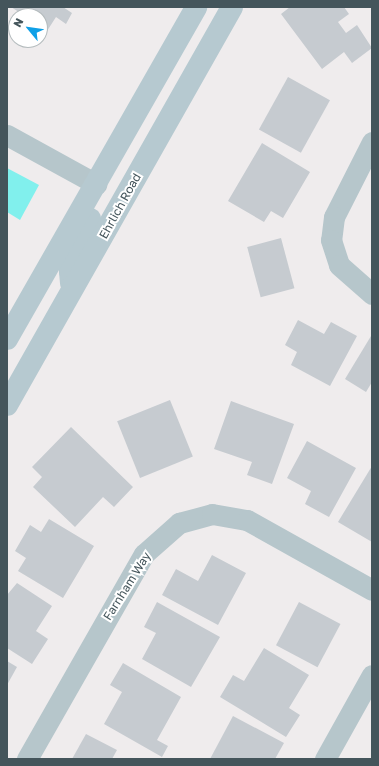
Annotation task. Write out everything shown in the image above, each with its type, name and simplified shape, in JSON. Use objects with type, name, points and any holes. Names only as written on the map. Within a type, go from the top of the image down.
[{"type":"main road","points":[[7,339],[196,7]]},
{"type":"main road","name":"Ehrlich Road","points":[[7,405],[232,7]]},
{"type":"main road","points":[[72,292],[70,271],[81,235],[153,108],[149,90]]},
{"type":"street","points":[[7,135],[96,184]]},
{"type":"street","points":[[372,142],[334,217],[332,240],[339,265],[372,294]]},
{"type":"street","name":"Farnham Way","points":[[27,759],[144,554],[179,523],[212,514],[247,520],[372,590]]},
{"type":"street","points":[[325,759],[372,675]]},
{"type":"water","points":[[7,168],[39,185],[20,220],[7,212]]},
{"type":"building","points":[[11,7],[63,7],[72,13],[66,24],[56,17],[48,29],[48,8]]},
{"type":"building","points":[[290,7],[344,7],[349,14],[338,22],[346,33],[357,25],[372,48],[352,63],[344,52],[322,69],[281,14]]},
{"type":"building","points":[[288,77],[330,100],[301,153],[259,129]]},
{"type":"building","points":[[262,143],[310,172],[283,218],[271,211],[264,222],[228,201]]},
{"type":"building","points":[[281,238],[294,288],[261,297],[247,247]]},
{"type":"building","points":[[298,320],[324,334],[331,322],[357,336],[330,386],[291,365],[297,352],[285,345]]},
{"type":"building","points":[[371,336],[372,382],[366,392],[345,379]]},
{"type":"building","points":[[170,400],[193,457],[140,478],[117,421]]},
{"type":"building","points":[[231,401],[294,424],[272,484],[247,475],[252,462],[214,449]]},
{"type":"building","points":[[71,427],[133,487],[114,507],[103,497],[75,527],[33,487],[42,477],[32,467]]},
{"type":"building","points":[[307,441],[356,468],[329,517],[305,504],[311,491],[287,478]]},
{"type":"building","points":[[372,466],[372,542],[338,522]]},
{"type":"building","points":[[49,519],[94,546],[63,598],[18,571],[26,558],[15,551],[30,525],[41,532]]},
{"type":"building","points":[[212,555],[246,573],[218,625],[162,595],[176,569],[198,581]]},
{"type":"building","points":[[17,583],[52,606],[36,631],[48,639],[32,664],[7,648],[7,595]]},
{"type":"building","points":[[157,602],[220,637],[191,687],[142,659],[156,633],[144,627]]},
{"type":"building","points":[[299,602],[340,624],[317,667],[276,645]]},
{"type":"building","points":[[264,648],[309,675],[289,708],[300,715],[286,737],[220,697],[233,675],[244,681]]},
{"type":"building","points":[[7,661],[17,667],[7,685]]},
{"type":"building","points":[[123,663],[181,697],[157,740],[168,746],[162,757],[104,724],[122,692],[110,685]]},
{"type":"building","points":[[233,716],[284,743],[275,759],[210,759]]},
{"type":"building","points":[[86,734],[117,750],[112,759],[72,759]]}]
